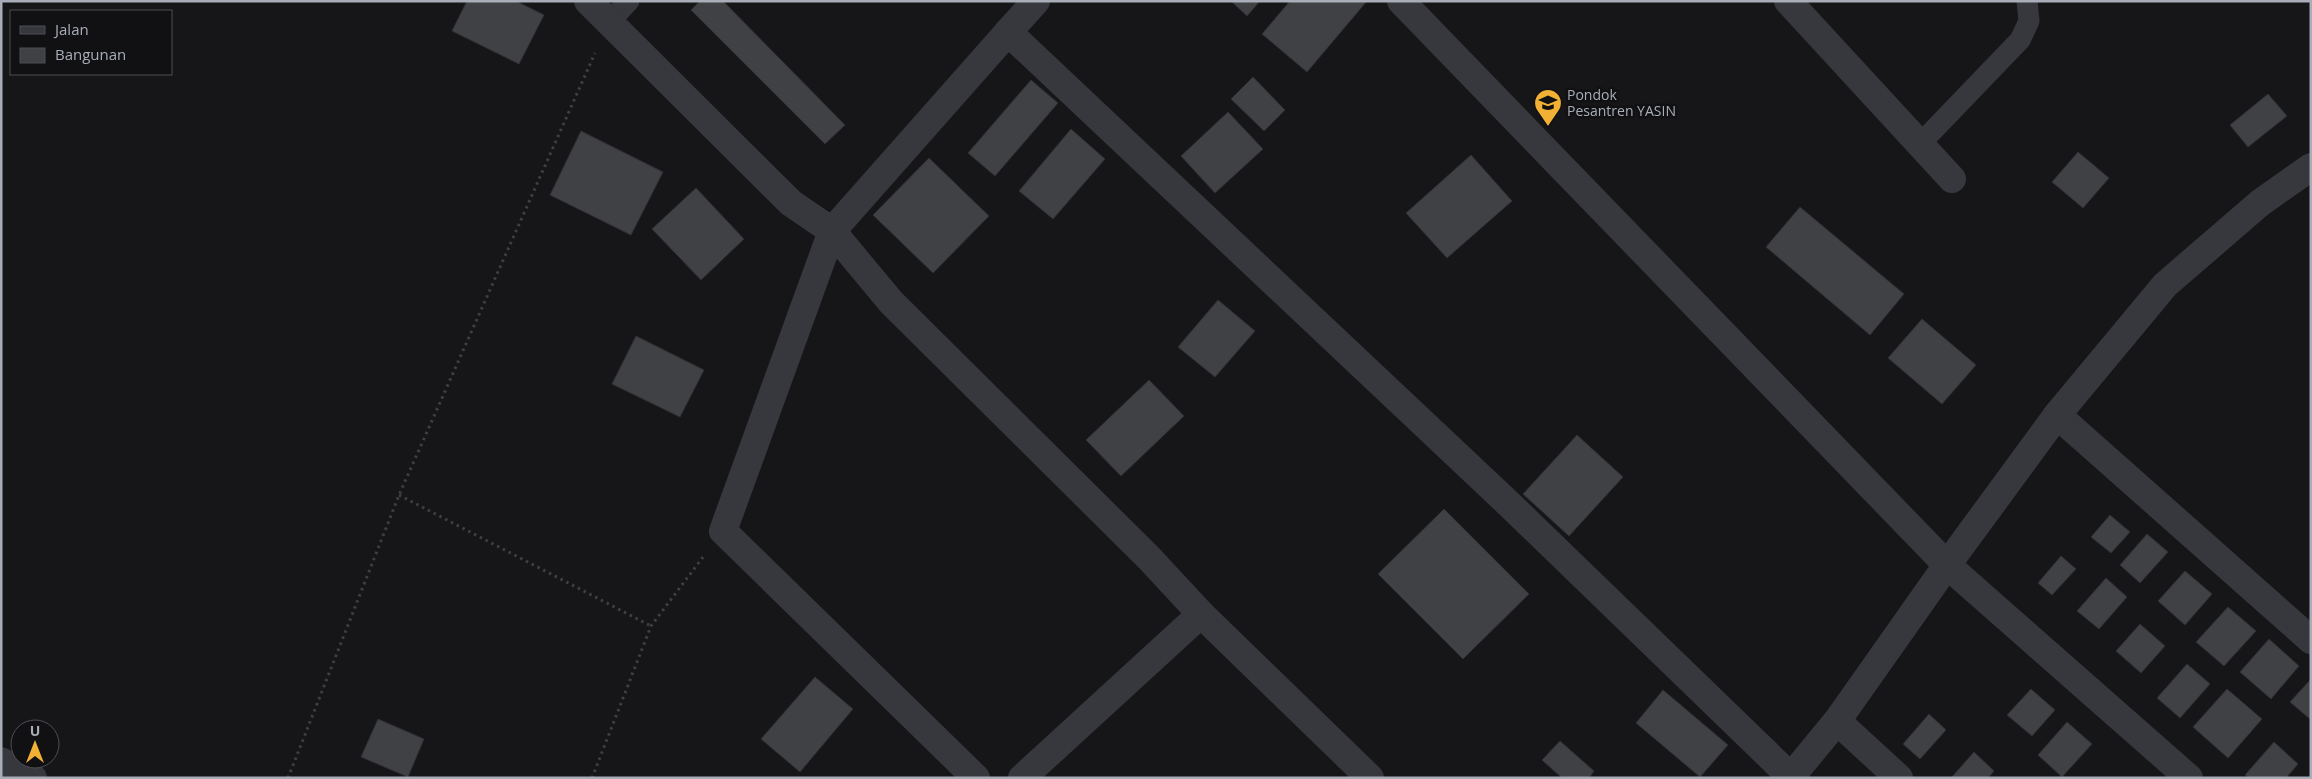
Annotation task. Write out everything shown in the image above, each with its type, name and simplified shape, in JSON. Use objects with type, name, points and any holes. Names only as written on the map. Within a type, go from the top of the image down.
[{"type":"street","points":[[588,1],[608,23],[791,202],[832,231],[891,302],[1149,558],[1201,614],[1370,778]]},
{"type":"street","points":[[976,778],[723,530],[832,231],[1036,1]]},
{"type":"street","points":[[1401,1],[1947,565],[2188,778]]},
{"type":"street","points":[[1788,1],[1952,179]]},
{"type":"street","points":[[1008,32],[1510,505],[1791,777],[1837,721],[1947,565],[2057,415],[2165,285],[2260,203],[2311,167]]},
{"type":"street","points":[[2057,415],[2311,640]]},
{"type":"street","points":[[1022,778],[1201,614]]},
{"type":"street","points":[[1837,721],[1899,778]]},
{"type":"street","points":[[1,760],[33,778]]},
{"type":"lane","points":[[608,23],[629,1]]},
{"type":"lane","points":[[1920,144],[2020,40],[2029,21],[2027,1]]},
{"type":"path","points":[[288,778],[399,495],[608,23]]},
{"type":"path","points":[[399,495],[651,626]]},
{"type":"path","points":[[592,778],[651,626],[723,530]]},
{"type":"building","points":[[467,1],[516,1],[544,15],[519,64],[452,31]]},
{"type":"building","points":[[700,1],[723,1],[845,125],[825,144],[691,10]]},
{"type":"building","points":[[1231,1],[1260,1],[1247,16]]},
{"type":"building","points":[[1290,1],[1367,1],[1307,72],[1262,34]]},
{"type":"building","points":[[1253,77],[1285,110],[1264,131],[1231,99]]},
{"type":"building","points":[[1031,80],[1058,103],[995,176],[968,153]]},
{"type":"building","points":[[2268,94],[2287,116],[2248,147],[2230,125]]},
{"type":"building","points":[[1228,112],[1263,149],[1215,193],[1181,156]]},
{"type":"building","points":[[1071,129],[1105,159],[1053,219],[1019,191]]},
{"type":"building","points":[[581,131],[663,172],[631,235],[550,195]]},
{"type":"building","points":[[2078,152],[2109,178],[2083,208],[2052,182]]},
{"type":"building","points":[[1471,155],[1512,201],[1447,258],[1406,213]]},
{"type":"building","points":[[929,158],[989,216],[933,273],[873,215]]},
{"type":"building","points":[[696,188],[744,239],[701,280],[652,229]]},
{"type":"building","points":[[1800,207],[1904,294],[1870,335],[1766,247]]},
{"type":"building","points":[[1218,300],[1255,331],[1215,377],[1178,347]]},
{"type":"building","points":[[1922,319],[1976,365],[1942,404],[1888,358]]},
{"type":"building","points":[[636,336],[704,370],[680,417],[612,384]]},
{"type":"building","points":[[1149,380],[1184,416],[1121,476],[1086,440]]},
{"type":"building","points":[[1577,435],[1623,477],[1569,536],[1523,494]]},
{"type":"building","points":[[1444,509],[1529,594],[1463,659],[1378,574]]},
{"type":"building","points":[[2110,515],[2130,532],[2111,553],[2091,537]]},
{"type":"building","points":[[2147,534],[2168,552],[2140,583],[2120,565]]},
{"type":"building","points":[[2061,556],[2076,569],[2052,595],[2038,583]]},
{"type":"building","points":[[2185,571],[2212,594],[2185,625],[2158,601]]},
{"type":"building","points":[[2106,578],[2127,597],[2099,629],[2077,611]]},
{"type":"building","points":[[2228,607],[2256,631],[2224,666],[2196,642]]},
{"type":"building","points":[[2140,624],[2165,646],[2141,673],[2116,651]]},
{"type":"building","points":[[2269,639],[2299,666],[2271,699],[2240,672]]},
{"type":"building","points":[[2187,664],[2210,684],[2180,718],[2157,698]]},
{"type":"building","points":[[815,677],[853,709],[800,772],[761,739]]},
{"type":"building","points":[[2311,679],[2311,720],[2290,702]]},
{"type":"building","points":[[2031,689],[2055,710],[2032,736],[2007,715]]},
{"type":"building","points":[[2227,689],[2262,719],[2228,758],[2193,727]]},
{"type":"building","points":[[1663,690],[1728,745],[1700,777],[1636,723]]},
{"type":"building","points":[[1929,714],[1946,730],[1920,759],[1903,744]]},
{"type":"building","points":[[378,719],[424,739],[408,777],[361,757]]},
{"type":"building","points":[[2067,722],[2092,744],[2062,777],[2038,755]]},
{"type":"building","points":[[1560,741],[1594,771],[1589,778],[1562,778],[1542,760]]},
{"type":"building","points":[[2274,742],[2298,764],[2286,778],[2249,778],[2245,775]]},
{"type":"building","points":[[1974,752],[1994,771],[1988,778],[1951,778]]},
{"type":"place","name":"Pondok Pesantren YASIN","points":[[1548,127]]}]
